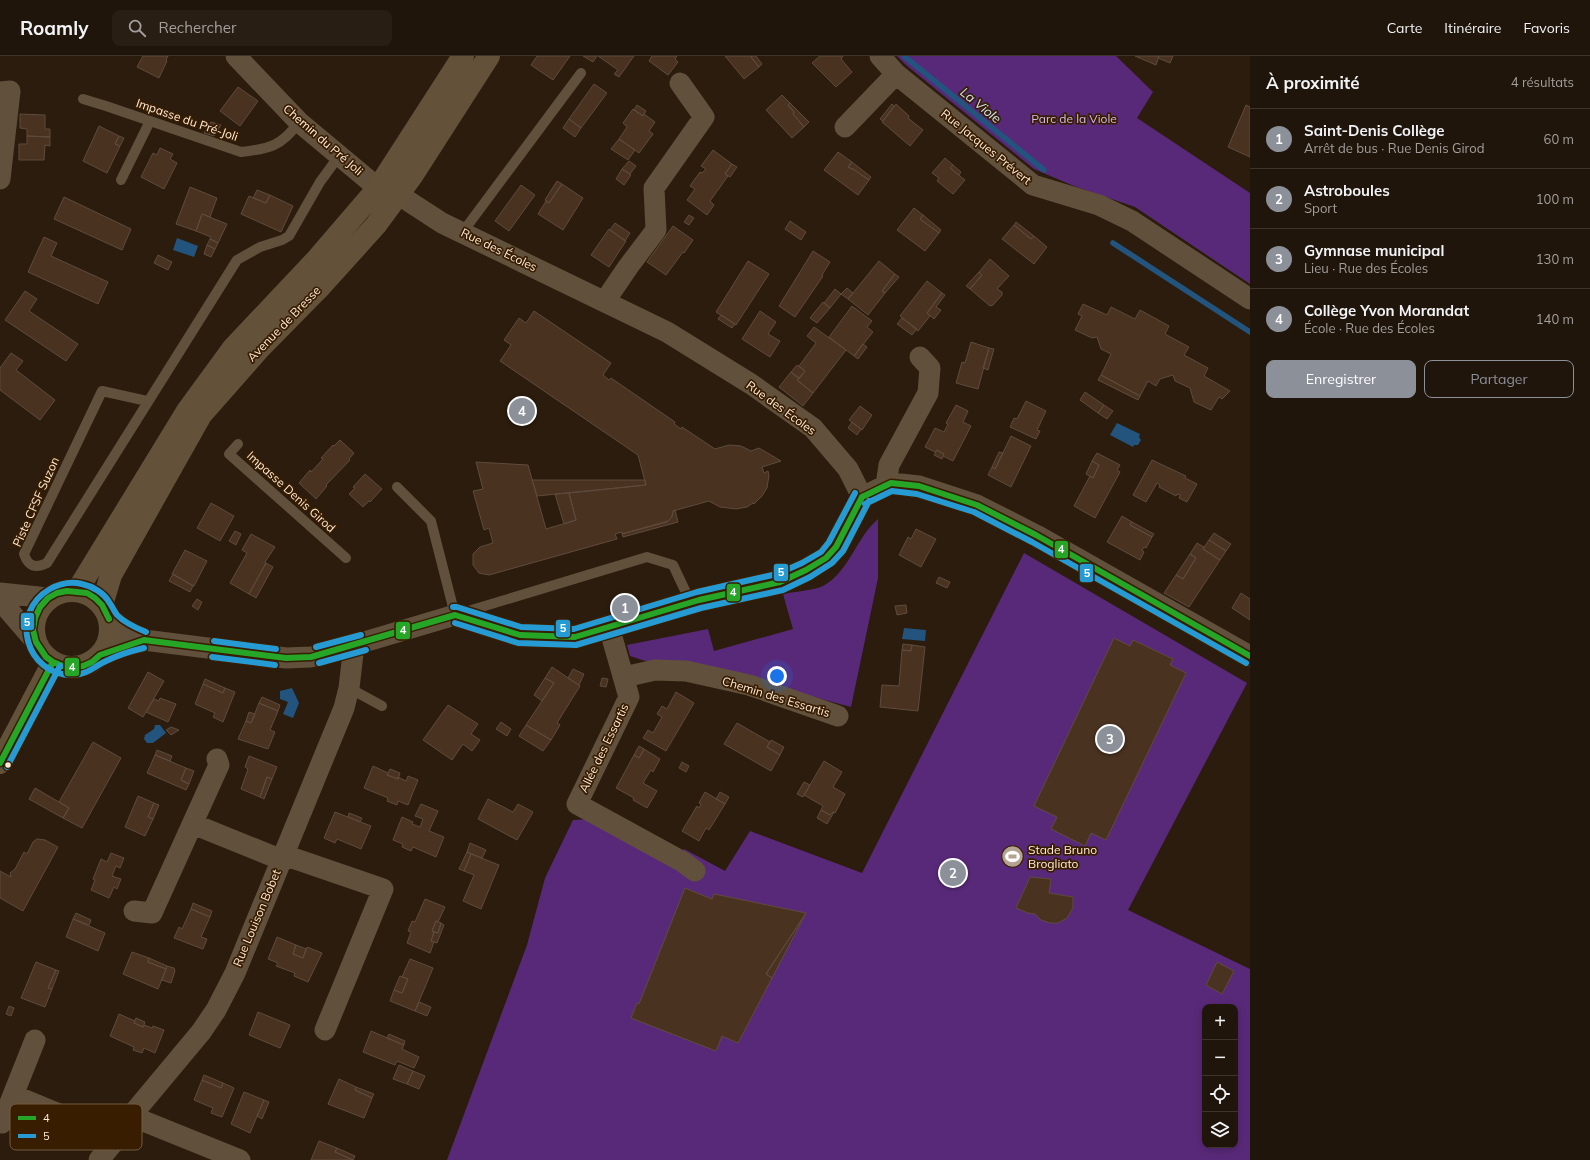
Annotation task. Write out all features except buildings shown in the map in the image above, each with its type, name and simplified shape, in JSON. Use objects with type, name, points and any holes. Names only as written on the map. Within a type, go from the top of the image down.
[{"type":"main road","name":"Avenue de Bresse","points":[[77,591],[187,411],[233,348],[317,259],[378,188],[463,56]]},
{"type":"main road","name":"Avenue de Bresse","points":[[106,612],[111,575],[201,415],[260,348],[326,281],[376,225],[399,195],[489,56]]},
{"type":"main road","points":[[67,590],[77,591],[87,593],[95,598],[106,612],[110,628],[109,638],[106,647],[92,662],[83,666],[63,666],[46,657],[36,642],[34,630],[35,618],[40,607],[48,598],[67,590]]},
{"type":"main road","points":[[0,762],[53,662]]},
{"type":"street","name":"Chemin du Pré Joli","points":[[236,56],[299,122],[378,188]]},
{"type":"street","name":"Rue Jacques Prévert","points":[[880,56],[896,74],[1033,185],[1099,205],[1132,221],[1250,299]]},
{"type":"street","points":[[845,127],[896,74]]},
{"type":"street","points":[[604,301],[656,230],[654,188],[704,117],[680,83]]},
{"type":"street","points":[[0,92],[10,91],[0,179]]},
{"type":"street","name":"Rue des Écoles","points":[[378,188],[399,195],[431,217],[462,233],[667,332],[751,384],[813,428],[848,469],[862,497]]},
{"type":"street","points":[[886,485],[890,465],[928,392],[930,368],[920,357]]},
{"type":"street","points":[[106,612],[128,633],[144,640],[286,658],[312,656],[354,646],[455,616],[520,635],[575,636],[691,603],[780,582],[806,570],[826,558],[836,547],[862,497],[891,483],[919,486],[977,505],[1036,535],[1250,656]]},
{"type":"street","points":[[0,593],[48,598]]},
{"type":"street","points":[[0,600],[36,642]]},
{"type":"street","points":[[609,627],[624,677]]},
{"type":"street","points":[[100,655],[144,640]]},
{"type":"street","name":"Rue Louison Bobet","points":[[141,1104],[201,1032],[216,1010],[235,973],[344,711],[350,688],[354,646]]},
{"type":"street","name":"Chemin des Essartis","points":[[624,677],[655,670],[686,671],[749,685],[838,716]]},
{"type":"street","name":"Allée des Essartis","points":[[624,677],[629,697],[577,804],[683,862],[695,871]]},
{"type":"street","points":[[134,911],[152,914],[219,766],[216,759]]},
{"type":"street","points":[[193,824],[283,857],[383,889],[325,1030]]},
{"type":"street","points":[[2,1123],[35,1040]]},
{"type":"street","points":[[13,1095],[35,1104]]},
{"type":"street","points":[[142,1120],[240,1160]]},
{"type":"street","name":"Rue Louison Bobet","points":[[99,1160],[107,1150]]},
{"type":"lane","points":[[462,233],[581,73]]},
{"type":"lane","name":"Impasse du Pré-Joli","points":[[83,99],[241,152],[264,149],[277,144],[291,133],[299,122]]},
{"type":"lane","points":[[121,180],[150,121]]},
{"type":"lane","name":"Piste CFSF Suzon","points":[[147,402],[102,391],[24,554],[27,562],[33,566],[40,567],[47,563],[236,260],[260,247],[282,240],[289,236],[320,182],[339,156]]},
{"type":"lane","name":"Impasse Denis Girod","points":[[238,444],[229,454],[346,558]]},
{"type":"lane","points":[[397,487],[431,521],[455,616],[647,558],[673,565],[691,603]]},
{"type":"lane","points":[[350,688],[382,706]]},
{"type":"green space","name":"Parc de la Viole","points":[[897,56],[1116,56],[1153,92],[1137,118],[1250,193],[1250,284],[1135,207],[1074,186],[1034,169],[906,65]]},
{"type":"green space","points":[[878,519],[878,578],[851,707],[720,672],[655,664],[630,656],[627,645],[708,629],[714,651],[793,629],[783,594],[823,586],[832,580],[840,572],[870,527]]},
{"type":"green space","name":"Stade Bruno Brogliato","points":[[1024,553],[1247,683],[1128,910],[1250,969],[1250,1160],[447,1160],[527,945],[545,878],[573,820],[591,819],[676,865],[684,849],[725,871],[750,831],[862,873]]},
{"type":"water","points":[[177,238],[198,246],[194,257],[173,250]]},
{"type":"water","points":[[1117,423],[1140,434],[1139,437],[1141,440],[1138,445],[1134,445],[1133,447],[1110,435]]},
{"type":"water","points":[[904,628],[926,630],[925,641],[902,639]]},
{"type":"water","points":[[292,688],[299,703],[293,718],[283,714],[288,702],[280,699],[280,691]]},
{"type":"water","points":[[155,725],[160,725],[166,733],[153,743],[147,743],[144,739],[145,735],[154,729]]},
{"type":"waterway","name":"La Viole","points":[[904,56],[1044,170]]},
{"type":"waterway","name":"La Viole","points":[[1113,243],[1250,332]]},
{"type":"transit line","name":"4","points":[[862,497],[891,483],[919,486],[977,505],[1036,535],[1250,656]]},
{"type":"transit line","name":"5","points":[[865,504],[892,491],[917,494],[974,512],[1032,542],[1246,663]]},
{"type":"transit line","name":"5","points":[[453,607],[521,627],[574,629],[697,592],[777,574],[802,563],[821,552],[829,542],[855,493]]},
{"type":"transit line","name":"4","points":[[109,619],[102,605],[95,598],[87,593],[67,591],[57,593],[48,598],[40,607],[35,618],[33,630],[36,642],[46,657],[63,666],[73,667],[83,666],[92,662],[100,655],[144,640],[286,658],[311,657],[455,615],[520,635],[575,637],[699,600],[780,582],[806,570],[826,558],[836,547],[862,497]]},
{"type":"transit line","name":"5","points":[[455,623],[518,643],[576,645],[701,608],[783,590],[810,577],[832,563],[843,551],[869,501]]},
{"type":"transit line","name":"5","points":[[144,648],[115,657],[83,674],[73,675],[57,673],[44,665],[34,655],[28,641],[26,627],[29,613],[37,600],[50,589],[61,584],[78,583],[97,590],[107,599],[120,618],[146,632]]},
{"type":"transit line","name":"5","points":[[316,647],[361,635]]},
{"type":"transit line","name":"5","points":[[214,641],[276,649]]},
{"type":"transit line","name":"5","points":[[319,663],[366,650]]},
{"type":"transit line","name":"5","points":[[212,657],[275,665]]},
{"type":"transit line","name":"4","points":[[0,763],[53,662]]},
{"type":"transit line","name":"5","points":[[7,767],[60,666]]},
{"type":"place","name":"Collège Yvon Morandat","points":[[522,411]]},
{"type":"place","name":"Saint-Denis Collège","points":[[625,608]]},
{"type":"place","name":"Gymnase municipal","points":[[1110,739]]},
{"type":"place","name":"Stade Bruno Brogliato","points":[[1013,857]]},
{"type":"place","name":"Astroboules","points":[[953,873]]}]
